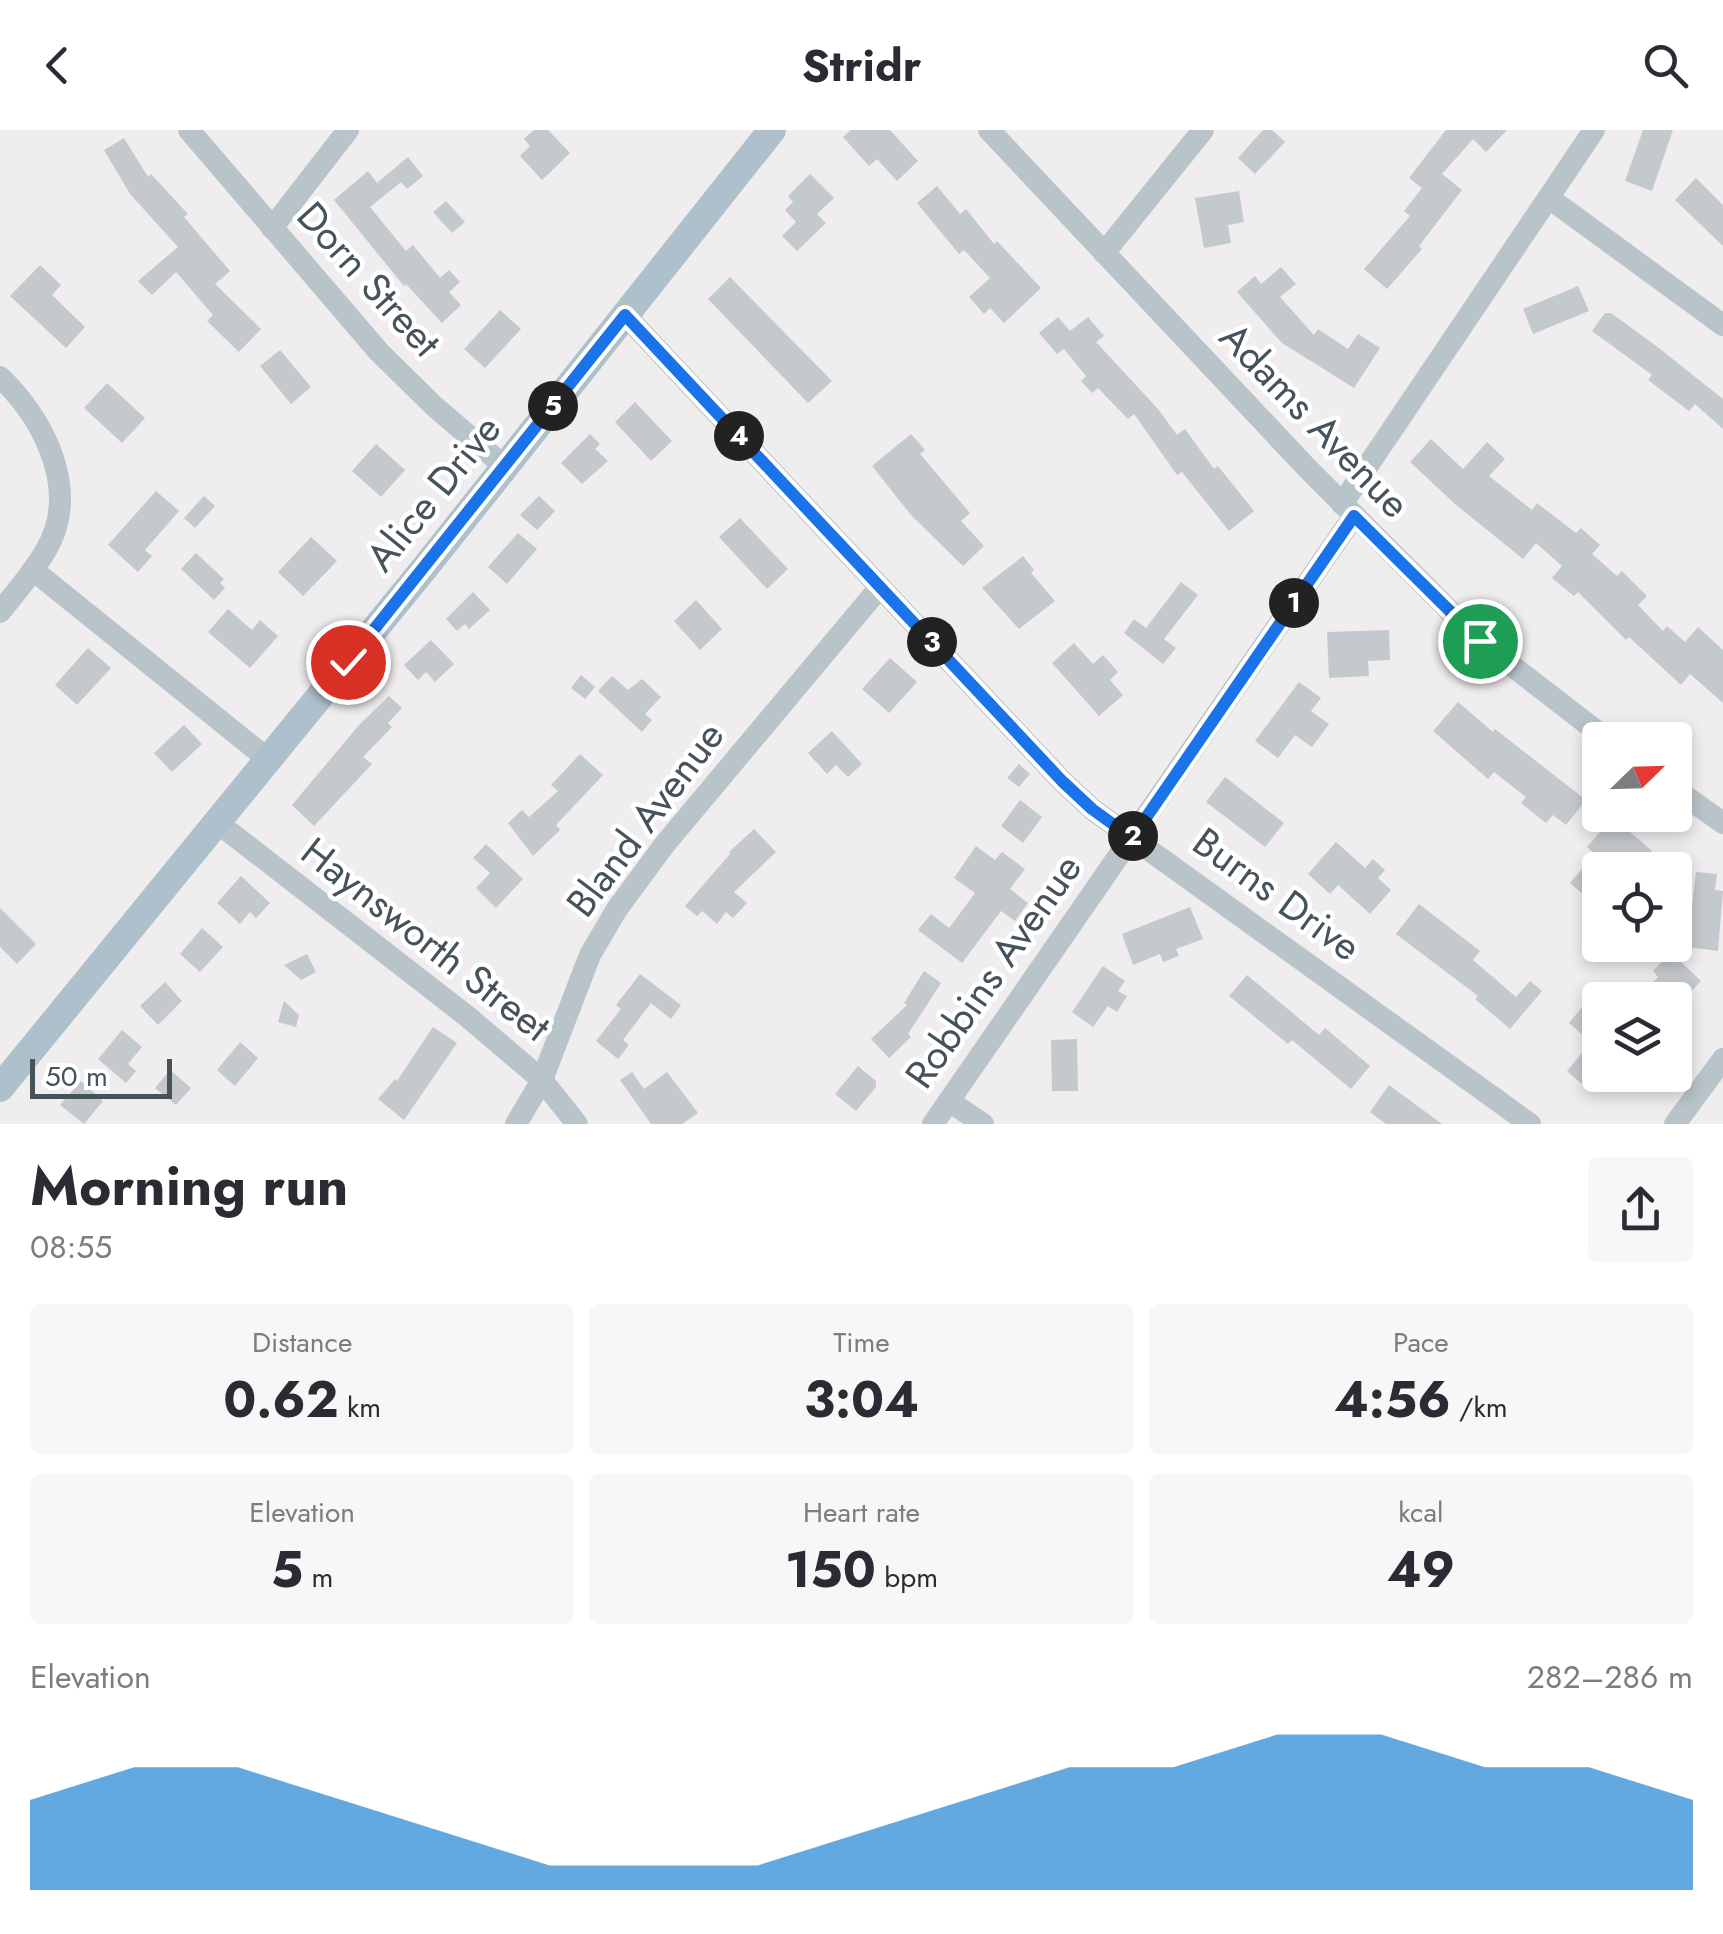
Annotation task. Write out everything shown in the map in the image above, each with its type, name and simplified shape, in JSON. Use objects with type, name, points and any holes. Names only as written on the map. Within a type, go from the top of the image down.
[{"type":"main road","name":"Alice Drive","points":[[0,1088],[269,760],[772,130]]},
{"type":"street","name":"Dorn Street","points":[[189,130],[379,352],[505,467]]},
{"type":"street","points":[[272,228],[348,130]]},
{"type":"street","name":"Adams Avenue","points":[[989,130],[1348,510],[1480,641],[1585,722]]},
{"type":"street","points":[[1104,252],[1202,130]]},
{"type":"street","name":"Robbins Avenue","points":[[933,1124],[1132,838],[1594,130]]},
{"type":"street","points":[[1549,198],[1723,326]]},
{"type":"street","name":"Burns Drive","points":[[625,315],[1092,809],[1530,1124]]},
{"type":"street","points":[[0,377],[30,411],[49,446],[58,478],[57,523],[48,548],[0,612]]},
{"type":"street","points":[[33,570],[269,760]]},
{"type":"street","name":"Bland Avenue","points":[[516,1124],[542,1080],[590,956],[617,909],[880,587]]},
{"type":"street","points":[[1692,800],[1723,823]]},
{"type":"street","name":"Haynsworth Street","points":[[218,823],[468,1017],[542,1080],[578,1124]]},
{"type":"street","points":[[1675,1124],[1723,1059]]},
{"type":"street","points":[[950,1100],[983,1124]]},
{"type":"building","points":[[534,130],[548,130],[570,153],[542,180],[520,156],[530,146],[524,139]]},
{"type":"building","points":[[851,130],[890,130],[918,161],[897,181],[877,159],[869,166],[843,137]]},
{"type":"building","points":[[1263,130],[1272,130],[1285,142],[1255,174],[1238,158]]},
{"type":"building","points":[[1446,130],[1507,130],[1486,152],[1473,139],[1442,174],[1462,190],[1419,246],[1422,249],[1387,289],[1364,269],[1410,216],[1404,211],[1422,188],[1409,178]]},
{"type":"building","points":[[1643,130],[1673,130],[1652,191],[1625,181]]},
{"type":"building","points":[[124,138],[148,177],[151,174],[188,214],[184,217],[230,271],[215,284],[261,329],[239,352],[207,321],[213,315],[176,272],[152,295],[138,281],[178,247],[130,194],[104,150]]},
{"type":"building","points":[[408,157],[423,176],[407,189],[401,182],[370,207],[406,251],[413,245],[440,278],[449,270],[460,282],[449,292],[461,305],[442,323],[404,286],[334,200],[368,171],[377,183]]},
{"type":"building","points":[[810,174],[834,198],[817,214],[826,223],[797,251],[782,236],[796,222],[785,210],[793,202],[788,196]]},
{"type":"building","points":[[1696,178],[1723,205],[1723,246],[1675,200]]},
{"type":"building","points":[[937,186],[960,214],[966,209],[994,244],[997,241],[1041,288],[1004,323],[990,308],[984,314],[969,297],[990,278],[964,250],[959,254],[917,203]]},
{"type":"building","points":[[1239,191],[1244,222],[1228,225],[1231,243],[1204,248],[1195,198]]},
{"type":"building","points":[[446,201],[465,222],[452,233],[433,212]]},
{"type":"building","points":[[40,265],[61,285],[52,295],[85,327],[66,348],[10,296]]},
{"type":"building","points":[[1281,267],[1296,284],[1280,297],[1314,335],[1318,329],[1348,349],[1358,334],[1380,348],[1354,388],[1282,343],[1237,292],[1255,276],[1261,284]]},
{"type":"building","points":[[730,277],[832,381],[808,403],[708,299]]},
{"type":"building","points":[[1578,286],[1589,311],[1533,334],[1523,309]]},
{"type":"building","points":[[500,310],[521,329],[485,368],[464,349]]},
{"type":"building","points":[[1605,313],[1611,313],[1655,345],[1723,399],[1723,429],[1695,404],[1689,411],[1648,380],[1652,375],[1592,331]]},
{"type":"building","points":[[1058,317],[1070,331],[1088,317],[1104,336],[1096,342],[1177,435],[1185,429],[1214,469],[1218,466],[1254,511],[1229,531],[1182,472],[1177,475],[1134,414],[1128,419],[1098,388],[1092,393],[1081,381],[1086,376],[1064,349],[1057,354],[1039,333]]},
{"type":"building","points":[[280,350],[311,387],[291,404],[260,366]]},
{"type":"building","points":[[107,383],[145,418],[122,443],[84,408]]},
{"type":"building","points":[[635,402],[672,441],[651,461],[615,422]]},
{"type":"building","points":[[590,434],[600,444],[595,449],[608,461],[582,484],[561,463]]},
{"type":"building","points":[[911,434],[925,450],[920,454],[970,513],[961,521],[984,546],[963,566],[911,515],[872,466]]},
{"type":"building","points":[[1431,439],[1463,469],[1487,442],[1505,459],[1489,476],[1532,510],[1537,503],[1576,533],[1581,528],[1600,545],[1592,554],[1617,576],[1622,571],[1647,596],[1638,605],[1663,631],[1667,626],[1685,642],[1698,627],[1723,650],[1723,703],[1690,674],[1681,685],[1629,637],[1626,640],[1578,592],[1574,596],[1552,578],[1562,566],[1536,543],[1523,559],[1455,504],[1410,462]]},
{"type":"building","points":[[376,444],[405,470],[381,497],[352,471]]},
{"type":"building","points":[[156,491],[179,511],[145,550],[152,556],[138,572],[108,545]]},
{"type":"building","points":[[204,496],[215,506],[195,528],[184,518]]},
{"type":"building","points":[[539,496],[555,511],[537,530],[520,515]]},
{"type":"building","points":[[740,518],[788,569],[767,589],[719,537]]},
{"type":"building","points":[[518,533],[537,549],[507,584],[488,567]]},
{"type":"building","points":[[311,537],[337,561],[303,596],[278,572]]},
{"type":"building","points":[[196,553],[224,579],[220,583],[225,588],[214,600],[181,569]]},
{"type":"building","points":[[1023,556],[1034,570],[1031,573],[1055,601],[1019,629],[982,588]]},
{"type":"building","points":[[1181,582],[1198,595],[1164,639],[1176,648],[1163,664],[1124,633],[1134,619],[1146,628]]},
{"type":"building","points":[[473,592],[490,610],[469,629],[465,624],[457,631],[446,619]]},
{"type":"building","points":[[696,600],[722,629],[700,650],[674,621]]},
{"type":"building","points":[[228,609],[252,630],[260,620],[278,636],[250,668],[208,632]]},
{"type":"building","points":[[1389,630],[1390,660],[1368,661],[1369,676],[1329,678],[1327,632]]},
{"type":"building","points":[[431,640],[454,664],[435,682],[426,672],[418,680],[404,665]]},
{"type":"building","points":[[1074,643],[1093,664],[1103,655],[1118,672],[1110,680],[1123,695],[1099,716],[1052,663]]},
{"type":"building","points":[[88,648],[111,668],[77,705],[55,685]]},
{"type":"building","points":[[890,658],[917,682],[889,713],[862,689]]},
{"type":"building","points":[[581,675],[595,687],[585,699],[571,688]]},
{"type":"building","points":[[612,676],[628,690],[642,679],[661,697],[645,714],[652,720],[642,732],[598,691]]},
{"type":"building","points":[[1299,682],[1321,698],[1311,711],[1329,724],[1312,747],[1295,735],[1278,758],[1255,741]]},
{"type":"building","points":[[389,696],[402,708],[388,723],[392,727],[363,757],[372,764],[314,826],[292,805],[359,725]]},
{"type":"building","points":[[1458,702],[1582,797],[1582,805],[1566,825],[1553,815],[1546,823],[1521,803],[1526,797],[1494,772],[1488,779],[1433,731]]},
{"type":"building","points":[[184,725],[202,744],[172,772],[154,753]]},
{"type":"building","points":[[832,731],[862,764],[848,777],[836,765],[827,774],[808,753]]},
{"type":"building","points":[[580,754],[603,775],[556,825],[560,830],[533,856],[508,823],[522,810],[529,817],[558,791],[551,785]]},
{"type":"building","points":[[1019,764],[1030,774],[1019,787],[1007,778]]},
{"type":"building","points":[[1225,777],[1284,823],[1265,847],[1206,802]]},
{"type":"building","points":[[1020,800],[1042,817],[1023,843],[1001,826]]},
{"type":"building","points":[[754,829],[776,852],[734,892],[747,903],[733,918],[726,912],[717,924],[702,911],[697,916],[685,906],[729,852]]},
{"type":"building","points":[[1600,832],[1630,832],[1652,851],[1593,852],[1587,847]]},
{"type":"building","points":[[1336,842],[1365,868],[1373,859],[1385,870],[1378,878],[1391,890],[1370,914],[1338,885],[1330,894],[1308,874]]},
{"type":"building","points":[[486,844],[523,879],[496,908],[476,888],[490,873],[473,858]]},
{"type":"building","points":[[976,846],[995,860],[1002,852],[1025,869],[1010,889],[1028,903],[1015,921],[1001,911],[962,963],[918,930],[931,914],[949,928],[975,893],[954,878]]},
{"type":"building","points":[[1582,869],[1582,894],[1570,883]]},
{"type":"building","points":[[1696,872],[1717,874],[1715,890],[1723,891],[1718,951],[1692,948]]},
{"type":"building","points":[[241,876],[270,903],[256,918],[250,912],[240,924],[217,903]]},
{"type":"building","points":[[1419,904],[1480,951],[1473,960],[1516,997],[1530,981],[1542,991],[1510,1029],[1475,999],[1478,996],[1396,934]]},
{"type":"building","points":[[1190,907],[1203,939],[1176,949],[1179,956],[1163,962],[1160,954],[1133,965],[1122,934]]},
{"type":"building","points":[[0,908],[36,944],[17,964],[0,947]]},
{"type":"building","points":[[202,928],[223,947],[200,972],[180,954]]},
{"type":"building","points":[[307,954],[316,972],[301,980],[284,965]]},
{"type":"building","points":[[1662,962],[1681,962],[1701,981],[1692,990],[1692,982],[1653,982],[1658,977],[1653,971]]},
{"type":"building","points":[[1103,966],[1125,981],[1118,991],[1127,996],[1117,1012],[1108,1006],[1093,1027],[1072,1012]]},
{"type":"building","points":[[924,971],[941,983],[908,1034],[911,1037],[889,1058],[871,1039],[907,1005],[904,1003]]},
{"type":"building","points":[[640,974],[681,1005],[671,1019],[651,1003],[623,1040],[629,1045],[618,1059],[596,1041],[621,1009],[616,1005]]},
{"type":"building","points":[[1247,975],[1319,1035],[1325,1028],[1370,1066],[1351,1089],[1292,1040],[1288,1044],[1229,996]]},
{"type":"building","points":[[165,982],[182,1001],[158,1025],[140,1006]]},
{"type":"building","points":[[284,1001],[299,1015],[296,1027],[278,1022]]},
{"type":"building","points":[[1582,1007],[1582,1034],[1569,1023]]},
{"type":"building","points":[[433,1027],[457,1043],[404,1120],[378,1099],[397,1081]]},
{"type":"building","points":[[122,1030],[142,1047],[128,1064],[136,1071],[126,1083],[98,1059]]},
{"type":"building","points":[[1077,1039],[1078,1091],[1052,1091],[1051,1040]]},
{"type":"building","points":[[240,1042],[258,1058],[235,1086],[217,1070]]},
{"type":"building","points":[[1582,1053],[1582,1084],[1567,1071]]},
{"type":"building","points":[[858,1066],[876,1081],[876,1087],[856,1111],[835,1094]]},
{"type":"building","points":[[170,1070],[191,1088],[176,1105],[155,1088]]},
{"type":"building","points":[[632,1072],[644,1089],[667,1072],[698,1113],[682,1124],[651,1124],[620,1080]]},
{"type":"building","points":[[81,1081],[103,1101],[84,1124],[60,1105]]},
{"type":"building","points":[[1389,1085],[1442,1124],[1386,1124],[1370,1112]]},
{"type":"route","points":[[348,662],[625,315],[1062,781],[1132,838],[1354,516],[1480,641]]}]
